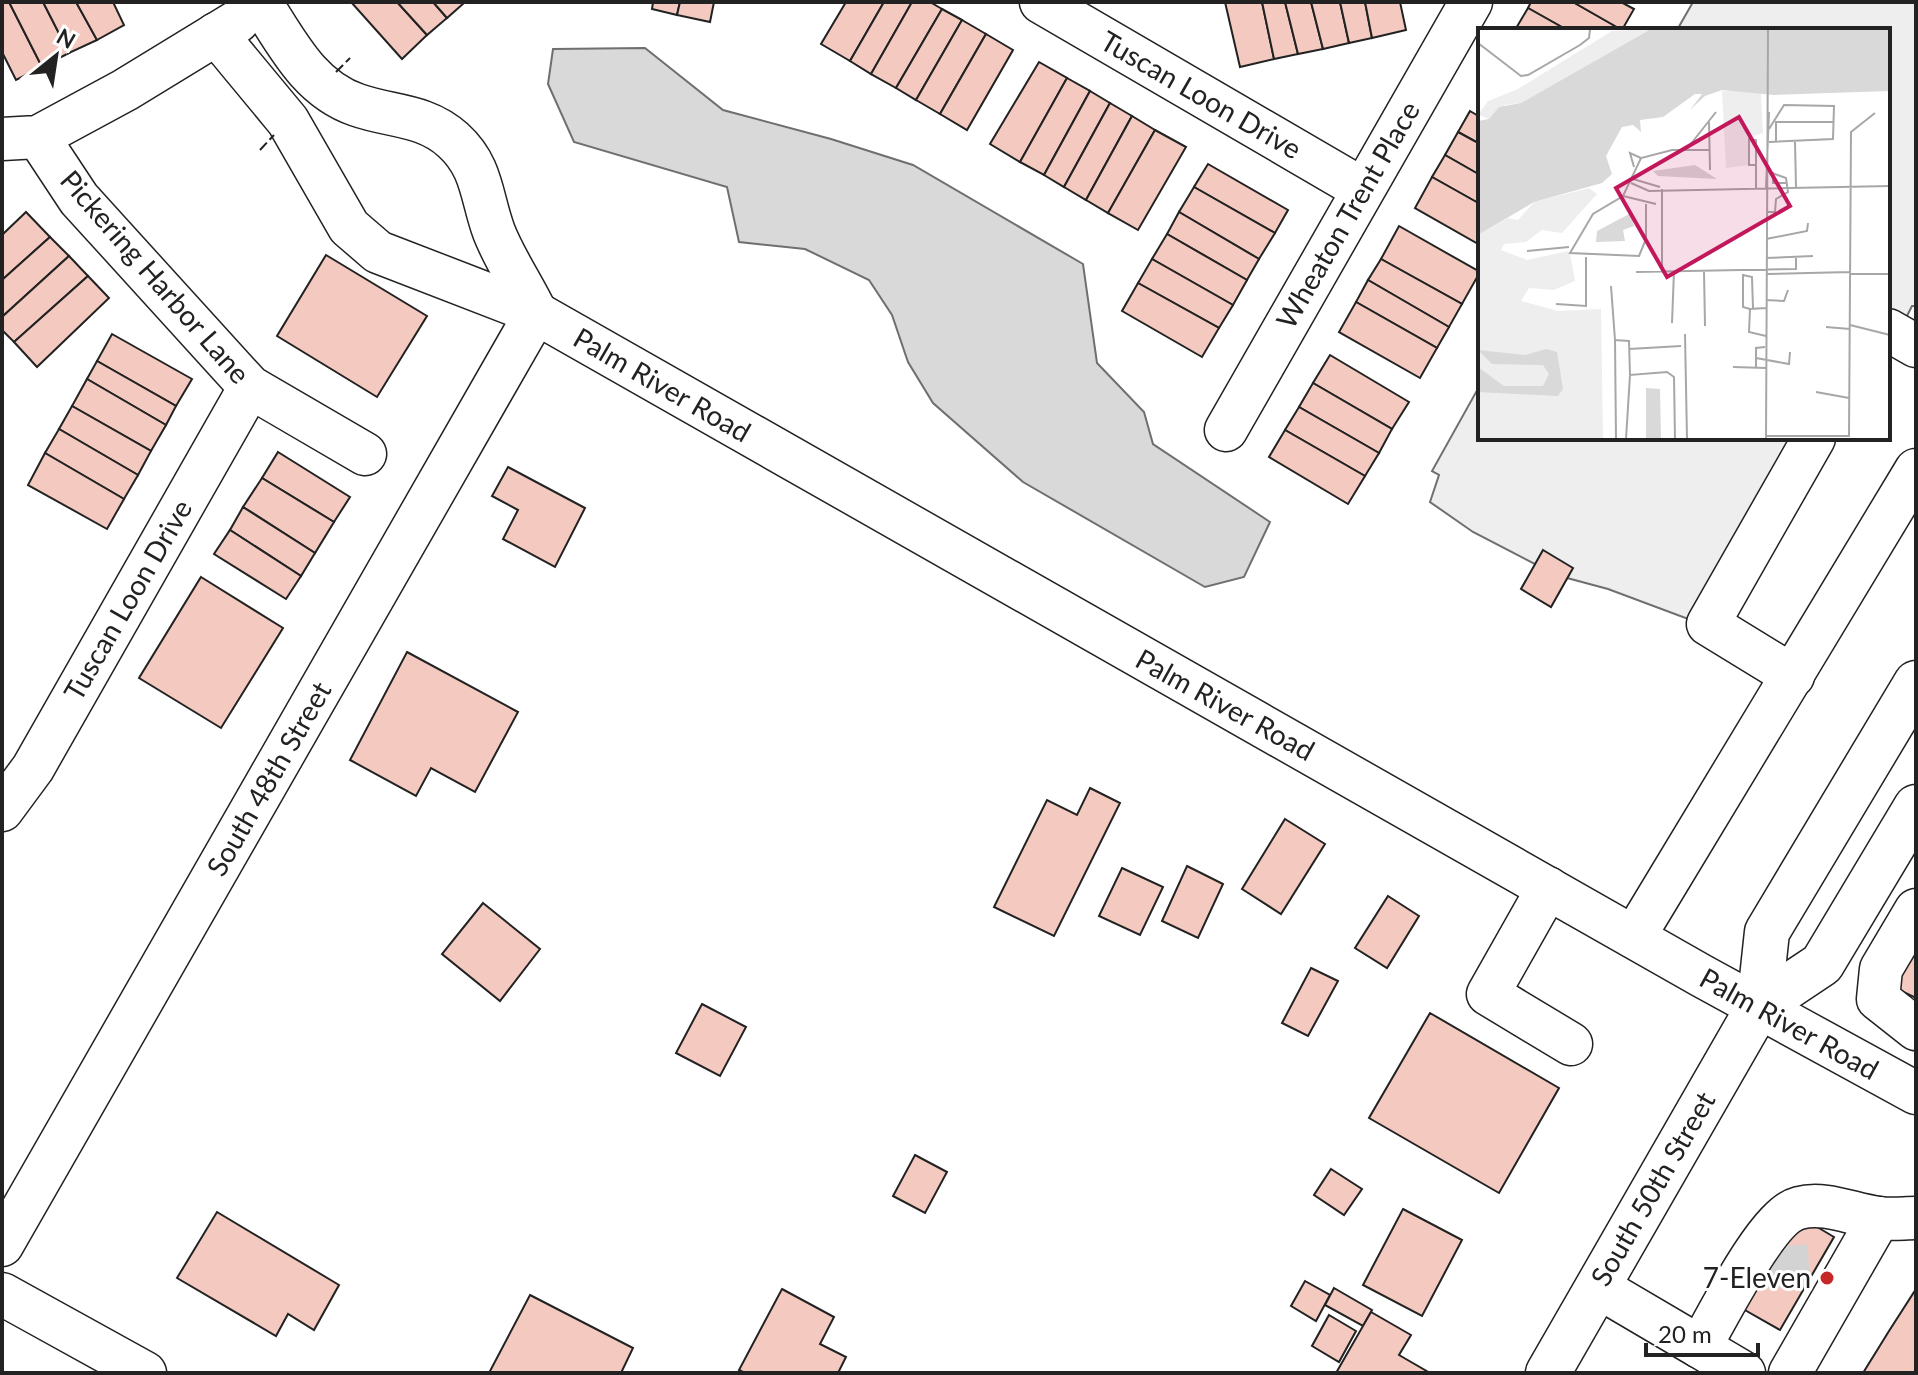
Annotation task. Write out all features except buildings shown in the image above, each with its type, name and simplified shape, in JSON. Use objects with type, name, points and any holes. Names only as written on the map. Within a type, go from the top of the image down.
[{"type":"main road","name":"South 50th Street","points":[[1548,1373],[1759,1006],[1767,932],[1916,683]]},
{"type":"main road","name":"South 50th Street","points":[[1759,1006],[1822,964],[1909,835]]},
{"type":"street","name":"Tuscan Loon Drive","points":[[1041,2],[1089,13],[1362,189]]},
{"type":"street","name":"Wheaton Trent Place","points":[[1226,430],[1471,2]]},
{"type":"street","points":[[20,138],[125,90],[264,4],[301,67],[322,86],[354,105],[412,117],[433,125],[472,159],[494,232],[536,313]]},
{"type":"street","name":"Palm River Road","points":[[216,34],[288,121],[349,227],[378,252],[536,313],[1634,937],[1916,1093]]},
{"type":"street","points":[[305,150],[354,105]]},
{"type":"street","name":"Pickering Harbor Lane","points":[[20,138],[250,387],[365,454]]},
{"type":"street","name":"South 48th Street","points":[[2,1245],[536,313]]},
{"type":"street","points":[[1890,331],[1916,346]]},
{"type":"street","name":"Tuscan Loon Drive","points":[[2,810],[33,768],[250,387]]},
{"type":"street","points":[[1793,676],[1708,624],[1813,440]]},
{"type":"street","points":[[1634,937],[1916,470]]},
{"type":"street","points":[[1548,888],[1488,994],[1571,1044]]},
{"type":"street","points":[[1916,910],[1881,969],[1878,999],[1916,1029]]},
{"type":"street","points":[[1700,1347],[1756,1268],[1763,1240],[1783,1216],[1800,1207],[1837,1208],[1898,1218]]},
{"type":"street","points":[[1790,1373],[1835,1265],[1898,1218]]},
{"type":"street","points":[[1598,1287],[1744,1373]]},
{"type":"street","points":[[2,1294],[125,1368]]},
{"type":"shaded area","points":[[1693,2],[1916,2],[1916,306],[1912,306],[1890,349],[1890,28],[1678,28]]},
{"type":"shaded area","points":[[645,48],[723,110],[913,165],[1083,264],[1097,363],[1144,412],[1153,444],[1270,522],[1244,577],[1205,587],[1023,482],[933,403],[908,362],[892,315],[869,280],[805,249],[739,242],[727,187],[574,142],[548,84],[553,49]]},
{"type":"shaded area","points":[[1478,389],[1478,440],[1828,440],[1707,626],[1608,589],[1556,575],[1473,532],[1430,502],[1439,475],[1432,471]]},
{"type":"tunnel","points":[[1767,1268],[1818,1265]]},
{"type":"fence","points":[[336,72],[350,58]]},
{"type":"fence","points":[[260,150],[274,135]]},
{"type":"place","name":"7-Eleven","points":[[1827,1278]]}]
